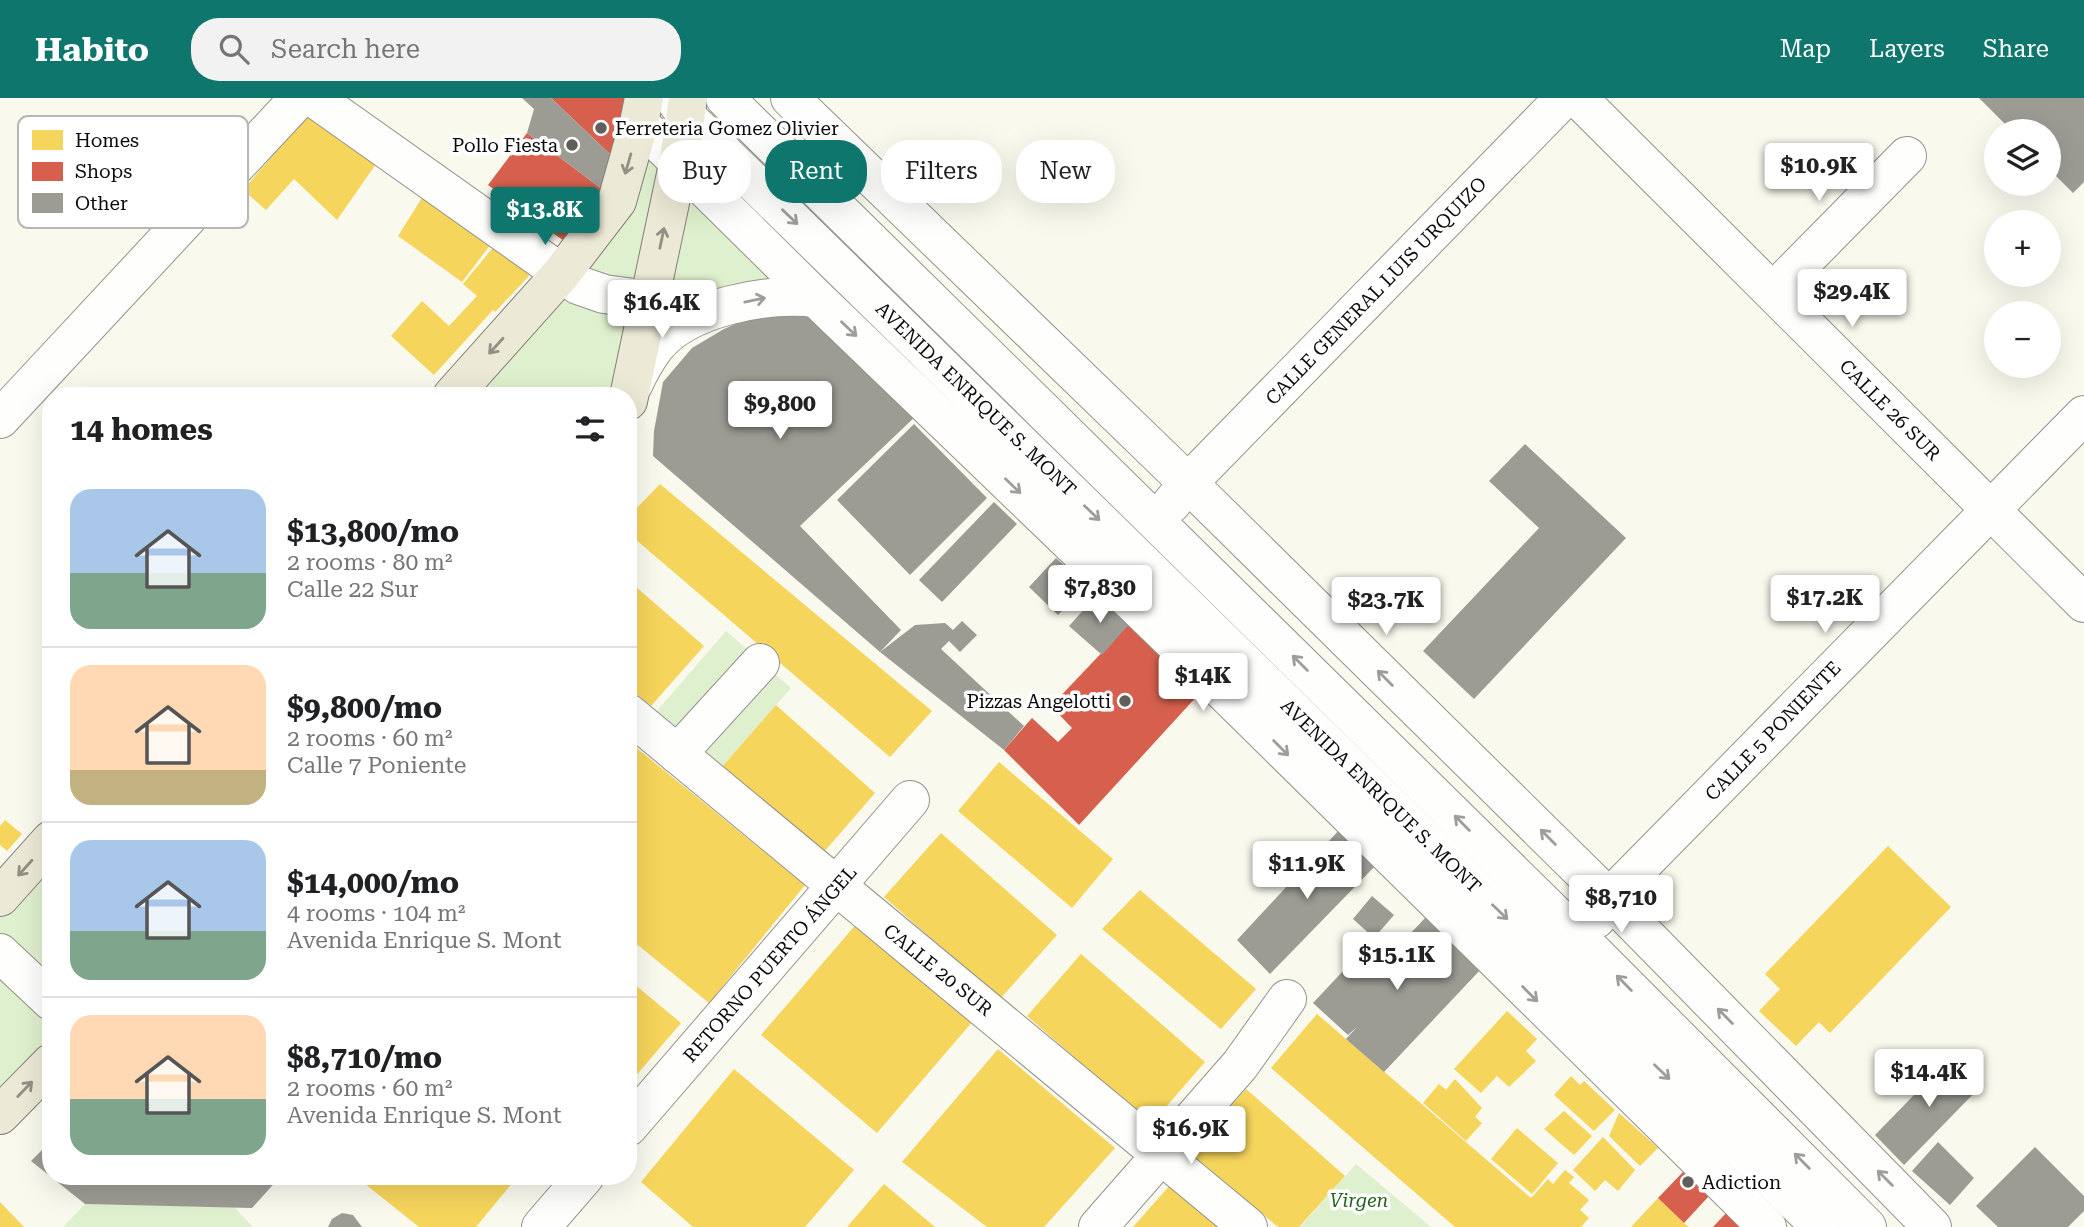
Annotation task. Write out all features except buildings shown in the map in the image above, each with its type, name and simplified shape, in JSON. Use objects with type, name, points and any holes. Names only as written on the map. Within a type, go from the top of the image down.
[{"type":"main road","points":[[460,387],[561,274],[617,201],[642,111]]},
{"type":"main road","points":[[683,140],[690,113]]},
{"type":"main road","points":[[631,387],[669,203]]},
{"type":"main road","points":[[0,897],[42,850]]},
{"type":"main road","points":[[0,1115],[42,1072]]},
{"type":"street","points":[[248,153],[299,98]]},
{"type":"street","points":[[314,98],[578,285],[604,295],[649,300],[673,312],[700,315]]},
{"type":"street","points":[[790,98],[1188,483],[1609,898],[1933,1227]]},
{"type":"street","name":"CALLE GENERAL LUIS URQUIZO","points":[[1157,522],[1188,483],[1564,98]]},
{"type":"street","name":"CALLE 26 SUR","points":[[1578,98],[2084,603]]},
{"type":"street","points":[[690,113],[738,102]]},
{"type":"street","name":"AVENIDA ENRIQUE S. MONT","points":[[738,102],[923,291],[1582,941],[1867,1227]]},
{"type":"street","points":[[642,111],[663,140]]},
{"type":"street","name":"AVENIDA ENRIQUE S. MONT","points":[[690,113],[1821,1227]]},
{"type":"street","points":[[1773,292],[1907,156]]},
{"type":"street","points":[[721,203],[1151,620],[1767,1227]]},
{"type":"street","points":[[0,419],[178,228]]},
{"type":"street","points":[[923,291],[952,254]]},
{"type":"street","points":[[633,387],[642,366],[656,345],[678,326],[700,315],[759,299],[792,295],[816,298]]},
{"type":"street","name":"CALLE 5 PONIENTE","points":[[1582,941],[1609,898],[2084,415]]},
{"type":"street","points":[[677,754],[760,663]]},
{"type":"street","name":"CALLE 20 SUR","points":[[637,721],[1248,1227]]},
{"type":"street","name":"RETORNO PUERTO ÁNGEL","points":[[637,1117],[910,800]]},
{"type":"street","points":[[0,953],[42,993]]},
{"type":"street","points":[[1098,1227],[1240,1065],[1287,999]]},
{"type":"street","points":[[541,1227],[578,1185]]},
{"type":"green space","points":[[662,98],[673,140],[658,140],[658,203],[721,203],[816,298],[722,308],[637,388],[462,387],[563,274]]},
{"type":"green space","points":[[726,631],[791,688],[721,768],[656,712]]},
{"type":"green space","points":[[42,856],[42,1072],[0,1115],[0,903]]},
{"type":"green space","name":"Virgen","points":[[1356,1164],[1431,1227],[1300,1227]]},
{"type":"green space","points":[[85,1204],[234,1207],[253,1227],[63,1227]]},
{"type":"place","name":"Ferreteria Gomez Olivier","points":[[601,128]]},
{"type":"place","name":"Pollo Fiesta","points":[[572,145]]},
{"type":"place","name":"Pizzas Angelotti","points":[[1125,701]]},
{"type":"place","name":"Adiction","points":[[1688,1182]]}]
